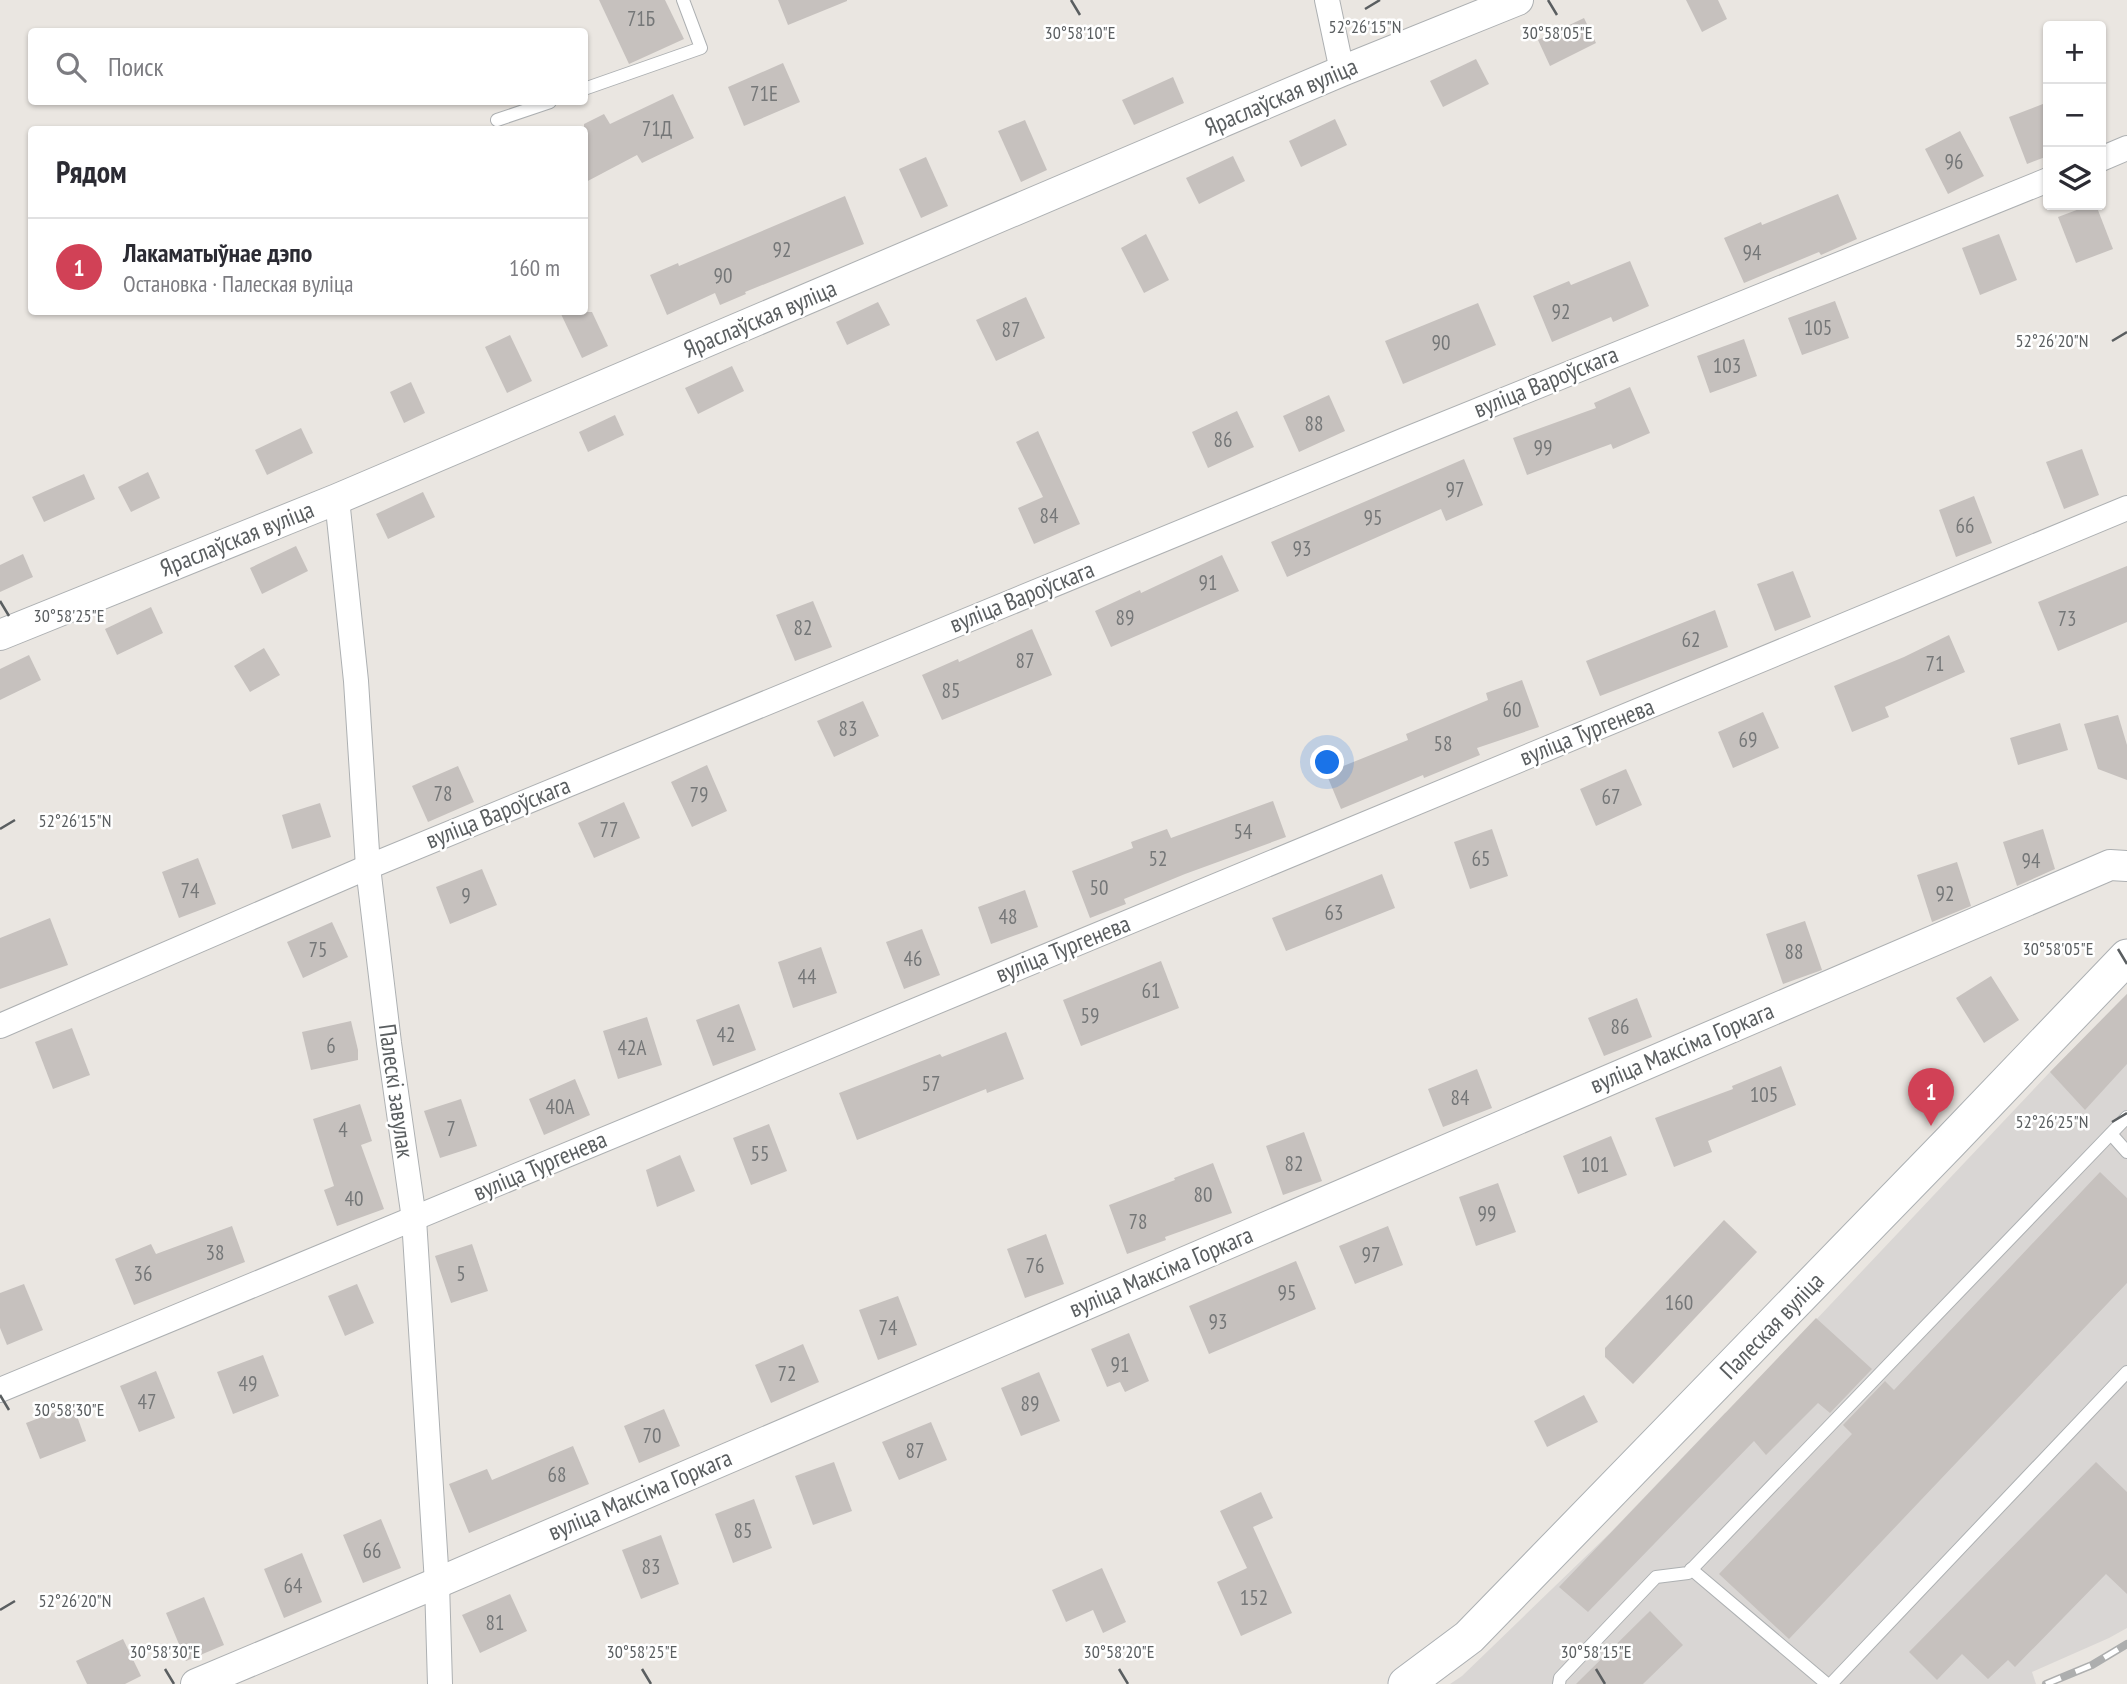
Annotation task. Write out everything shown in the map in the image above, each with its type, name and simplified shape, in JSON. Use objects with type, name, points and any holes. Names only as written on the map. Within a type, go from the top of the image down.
[{"type":"main road","name":"Палеская вуліца","points":[[1406,1684],[1469,1637],[2127,957]]},
{"type":"street","points":[[1327,0],[1342,71]]},
{"type":"street","name":"Яраслаўская вуліца","points":[[0,635],[337,499],[1342,71],[1518,0]]},
{"type":"street","points":[[2106,157],[2127,148]]},
{"type":"street","name":"вуліца Вароўскага","points":[[0,1026],[368,867],[1407,439],[2043,182]]},
{"type":"street","name":"Палескі завулак","points":[[337,499],[356,681],[368,867],[414,1219],[437,1583],[440,1684]]},
{"type":"street","name":"вуліца Тургенева","points":[[0,1390],[2127,508]]},
{"type":"street","name":"вуліца Максіма Горкага","points":[[197,1684],[2110,865],[2127,866]]},
{"type":"lane","points":[[588,88],[701,48],[683,0]]},
{"type":"lane","points":[[497,120],[541,105]]},
{"type":"lane","points":[[1559,1684],[1560,1678],[1656,1577],[1688,1573],[2127,1117]]},
{"type":"lane","points":[[2111,1134],[2127,1152]]},
{"type":"lane","points":[[1691,1569],[1829,1684],[2127,1372]]},
{"type":"shaded area","points":[[2127,994],[2127,1628],[2032,1672],[2036,1684],[1450,1684],[1462,1676],[1610,1533],[1725,1413],[1729,1412]]},
{"type":"building","points":[[599,0],[665,0],[684,39],[629,64]]},
{"type":"building","points":[[778,0],[847,0],[847,1],[788,25]]},
{"type":"building","points":[[1686,0],[1718,0],[1727,19],[1702,32]]},
{"type":"building","points":[[1584,18],[1596,43],[1550,66],[1538,40]]},
{"type":"building","points":[[1476,59],[1489,84],[1443,107],[1430,81]]},
{"type":"building","points":[[783,63],[800,102],[744,126],[728,87]]},
{"type":"building","points":[[1173,77],[1184,103],[1134,125],[1122,100]]},
{"type":"building","points":[[673,94],[694,138],[642,163],[637,155],[588,181],[588,126],[584,124],[604,114],[610,124]]},
{"type":"building","points":[[2043,104],[2043,158],[2027,164],[2009,117]]},
{"type":"building","points":[[1335,119],[1347,145],[1301,167],[1289,141]]},
{"type":"building","points":[[1025,120],[1047,170],[1021,182],[998,131]]},
{"type":"building","points":[[1960,131],[1984,176],[1948,194],[1925,149]]},
{"type":"building","points":[[1233,156],[1245,181],[1199,204],[1186,178]]},
{"type":"building","points":[[926,157],[948,206],[921,218],[899,169]]},
{"type":"building","points":[[1838,194],[1857,239],[1744,283],[1724,238]]},
{"type":"building","points":[[845,196],[864,244],[745,292],[746,294],[720,305],[715,293],[667,315],[650,275],[678,263],[679,266]]},
{"type":"building","points":[[2077,210],[2098,210],[2113,249],[2076,263],[2058,217]]},
{"type":"building","points":[[1146,234],[1169,280],[1144,293],[1121,248]]},
{"type":"building","points":[[1999,234],[2017,280],[1980,295],[1962,248]]},
{"type":"building","points":[[1630,261],[1649,306],[1613,322],[1611,317],[1552,342],[1533,296],[1569,281],[1571,285]]},
{"type":"building","points":[[1026,297],[1045,338],[996,361],[976,320]]},
{"type":"building","points":[[1835,301],[1849,338],[1802,355],[1788,318]]},
{"type":"building","points":[[878,302],[890,325],[847,345],[836,322]]},
{"type":"building","points":[[1478,303],[1496,345],[1403,384],[1385,341]]},
{"type":"building","points":[[588,312],[592,312],[608,346],[582,358],[561,315],[588,315]]},
{"type":"building","points":[[510,335],[532,381],[507,393],[485,347]]},
{"type":"building","points":[[1744,339],[1757,376],[1710,393],[1697,356]]},
{"type":"building","points":[[732,366],[744,391],[698,414],[685,388]]},
{"type":"building","points":[[411,382],[425,413],[404,423],[390,392]]},
{"type":"building","points":[[1630,387],[1650,433],[1613,449],[1611,444],[1527,475],[1513,438],[1596,408],[1594,403]]},
{"type":"building","points":[[1329,395],[1345,431],[1299,452],[1283,416]]},
{"type":"building","points":[[1237,411],[1254,447],[1208,468],[1192,432]]},
{"type":"building","points":[[615,415],[624,435],[588,452],[579,432]]},
{"type":"building","points":[[301,428],[313,453],[267,475],[255,450]]},
{"type":"building","points":[[1038,431],[1080,524],[1034,544],[1018,508],[1043,497],[1016,442]]},
{"type":"building","points":[[2082,449],[2099,495],[2064,509],[2046,462]]},
{"type":"building","points":[[1464,459],[1483,505],[1446,521],[1441,509],[1287,577],[1271,542]]},
{"type":"building","points":[[148,472],[160,498],[131,512],[118,487]]},
{"type":"building","points":[[84,474],[95,499],[44,522],[32,497]]},
{"type":"building","points":[[423,492],[435,517],[388,539],[376,514]]},
{"type":"building","points":[[1974,496],[1992,543],[1956,557],[1939,510]]},
{"type":"building","points":[[296,546],[308,571],[262,594],[250,568]]},
{"type":"building","points":[[23,554],[33,577],[0,592],[0,565]]},
{"type":"building","points":[[1222,555],[1239,591],[1111,647],[1095,611]]},
{"type":"building","points":[[2127,566],[2127,622],[2058,651],[2038,602]]},
{"type":"building","points":[[1793,571],[1811,617],[1775,631],[1757,584]]},
{"type":"building","points":[[813,601],[832,647],[795,661],[776,615]]},
{"type":"building","points":[[151,607],[163,633],[117,655],[105,629]]},
{"type":"building","points":[[1715,610],[1728,647],[1600,696],[1586,661]]},
{"type":"building","points":[[1032,629],[1052,675],[942,720],[922,675],[958,659],[959,662]]},
{"type":"building","points":[[1949,635],[1965,672],[1885,707],[1889,717],[1852,732],[1834,686]]},
{"type":"building","points":[[264,648],[280,675],[250,692],[234,666]]},
{"type":"building","points":[[29,655],[41,680],[0,700],[0,669]]},
{"type":"building","points":[[1522,680],[1539,727],[1477,748],[1480,755],[1341,809],[1326,773],[1408,740],[1406,734],[1488,700],[1486,693]]},
{"type":"building","points":[[863,701],[879,736],[834,757],[817,721]]},
{"type":"building","points":[[1763,712],[1779,748],[1733,768],[1718,732]]},
{"type":"building","points":[[2118,715],[2127,745],[2127,780],[2098,769],[2084,724]]},
{"type":"building","points":[[2060,723],[2068,750],[2018,765],[2010,738]]},
{"type":"building","points":[[707,765],[727,811],[692,827],[671,782]]},
{"type":"building","points":[[458,766],[474,802],[428,822],[412,786]]},
{"type":"building","points":[[1626,769],[1642,805],[1596,826],[1580,789]]},
{"type":"building","points":[[1273,801],[1286,837],[1124,899],[1126,904],[1090,918],[1072,871],[1133,848],[1131,842],[1167,829],[1171,838]]},
{"type":"building","points":[[624,802],[640,838],[594,858],[578,823]]},
{"type":"building","points":[[320,803],[331,837],[292,849],[282,815]]},
{"type":"building","points":[[1492,829],[1508,876],[1470,889],[1454,842]]},
{"type":"building","points":[[2043,829],[2055,869],[2017,886],[2003,842]]},
{"type":"building","points":[[198,858],[216,904],[179,918],[162,872]]},
{"type":"building","points":[[1957,862],[1971,906],[1932,922],[1917,875]]},
{"type":"building","points":[[482,869],[497,905],[450,924],[436,887]]},
{"type":"building","points":[[1382,874],[1395,908],[1286,951],[1272,918]]},
{"type":"building","points":[[1025,890],[1038,927],[991,944],[978,907]]},
{"type":"building","points":[[50,918],[68,965],[0,989],[0,938]]},
{"type":"building","points":[[1805,921],[1822,970],[1783,984],[1766,934]]},
{"type":"building","points":[[332,922],[348,957],[303,978],[287,942]]},
{"type":"building","points":[[922,929],[940,975],[904,989],[886,942]]},
{"type":"building","points":[[821,947],[837,993],[793,1008],[778,962]]},
{"type":"building","points":[[1161,961],[1179,1008],[1081,1046],[1063,1000]]},
{"type":"building","points":[[1991,976],[2019,1020],[1984,1043],[1956,998]]},
{"type":"building","points":[[2127,994],[2127,1064],[2085,1110],[2050,1072]]},
{"type":"building","points":[[1637,998],[1652,1037],[1604,1056],[1588,1018]]},
{"type":"building","points":[[739,1004],[756,1050],[713,1066],[696,1020]]},
{"type":"building","points":[[647,1017],[662,1065],[618,1079],[603,1031]]},
{"type":"building","points":[[351,1021],[358,1060],[311,1070],[302,1032]]},
{"type":"building","points":[[72,1028],[90,1075],[53,1089],[35,1042]]},
{"type":"building","points":[[1006,1032],[1024,1079],[987,1093],[986,1089],[857,1140],[839,1093]]},
{"type":"building","points":[[1781,1066],[1796,1105],[1708,1141],[1712,1152],[1674,1167],[1655,1118],[1733,1089],[1732,1086]]},
{"type":"building","points":[[1477,1069],[1492,1108],[1443,1127],[1428,1089]]},
{"type":"building","points":[[575,1079],[590,1115],[544,1135],[529,1099]]},
{"type":"building","points":[[461,1099],[477,1146],[440,1158],[424,1111]]},
{"type":"building","points":[[360,1104],[372,1141],[361,1145],[384,1209],[337,1226],[324,1190],[334,1186],[313,1119]]},
{"type":"building","points":[[769,1124],[787,1171],[751,1185],[733,1138]]},
{"type":"building","points":[[1304,1132],[1322,1181],[1283,1195],[1266,1146]]},
{"type":"building","points":[[1611,1136],[1627,1175],[1578,1194],[1563,1156]]},
{"type":"building","points":[[680,1155],[695,1191],[657,1207],[646,1170]]},
{"type":"building","points":[[1213,1163],[1232,1213],[1127,1254],[1109,1205]]},
{"type":"building","points":[[2100,1172],[2127,1198],[2127,1283],[1789,1639],[1719,1574],[1852,1434],[1843,1425],[1885,1381],[1894,1390]]},
{"type":"building","points":[[1498,1183],[1516,1232],[1476,1246],[1459,1197]]},
{"type":"building","points":[[1724,1220],[1757,1252],[1633,1384],[1605,1357],[1605,1348]]},
{"type":"building","points":[[232,1226],[245,1262],[134,1305],[115,1259],[151,1244],[156,1254]]},
{"type":"building","points":[[1388,1226],[1403,1265],[1355,1284],[1339,1246]]},
{"type":"building","points":[[1046,1234],[1064,1284],[1025,1298],[1007,1249]]},
{"type":"building","points":[[472,1244],[488,1291],[451,1303],[435,1256]]},
{"type":"building","points":[[1296,1261],[1316,1309],[1209,1354],[1189,1306]]},
{"type":"building","points":[[24,1284],[43,1330],[7,1345],[0,1328],[0,1293]]},
{"type":"building","points":[[357,1284],[374,1323],[345,1336],[328,1296]]},
{"type":"building","points":[[898,1296],[917,1345],[878,1360],[859,1310]]},
{"type":"building","points":[[1816,1318],[1872,1369],[1830,1413],[1818,1403],[1766,1455],[1754,1441],[1588,1612],[1559,1587]]},
{"type":"building","points":[[1129,1333],[1149,1381],[1125,1392],[1120,1382],[1107,1387],[1091,1349]]},
{"type":"building","points":[[803,1344],[819,1382],[771,1403],[755,1365]]},
{"type":"building","points":[[263,1355],[279,1396],[233,1414],[217,1372]]},
{"type":"building","points":[[156,1371],[175,1418],[139,1432],[120,1386]]},
{"type":"building","points":[[1039,1372],[1060,1421],[1021,1436],[1001,1388]]},
{"type":"building","points":[[1584,1395],[1598,1422],[1547,1447],[1534,1421]]},
{"type":"building","points":[[73,1405],[86,1441],[40,1459],[26,1423]]},
{"type":"building","points":[[664,1409],[680,1446],[639,1463],[624,1426]]},
{"type":"building","points":[[931,1422],[947,1460],[899,1480],[882,1442]]},
{"type":"building","points":[[573,1446],[589,1484],[469,1533],[449,1484],[487,1469],[492,1480]]},
{"type":"building","points":[[834,1462],[852,1511],[813,1525],[795,1476]]},
{"type":"building","points":[[2096,1462],[2127,1492],[2127,1594],[2106,1574],[2015,1667],[2008,1660],[1988,1679],[1962,1654],[1937,1680],[1909,1652]]},
{"type":"building","points":[[1261,1492],[1273,1518],[1253,1527],[1292,1613],[1241,1636],[1217,1582],[1247,1568],[1220,1511]]},
{"type":"building","points":[[754,1499],[772,1548],[733,1563],[715,1514]]},
{"type":"building","points":[[381,1519],[401,1568],[363,1583],[343,1535]]},
{"type":"building","points":[[661,1535],[679,1584],[641,1599],[622,1550]]},
{"type":"building","points":[[302,1553],[322,1602],[284,1618],[264,1569]]},
{"type":"building","points":[[1102,1568],[1126,1622],[1103,1633],[1093,1610],[1066,1622],[1052,1590]]},
{"type":"building","points":[[510,1594],[527,1631],[480,1653],[462,1615]]},
{"type":"building","points":[[204,1597],[224,1645],[186,1661],[166,1613]]},
{"type":"building","points":[[1650,1611],[1683,1645],[1643,1684],[1576,1684]]},
{"type":"building","points":[[123,1639],[141,1676],[125,1684],[87,1684],[76,1661]]},
{"type":"railway","points":[[2046,1684],[2092,1665],[2127,1644]]},
{"type":"place","name":"Лакаматыўнае дэпо","points":[[1931,1126]]}]
